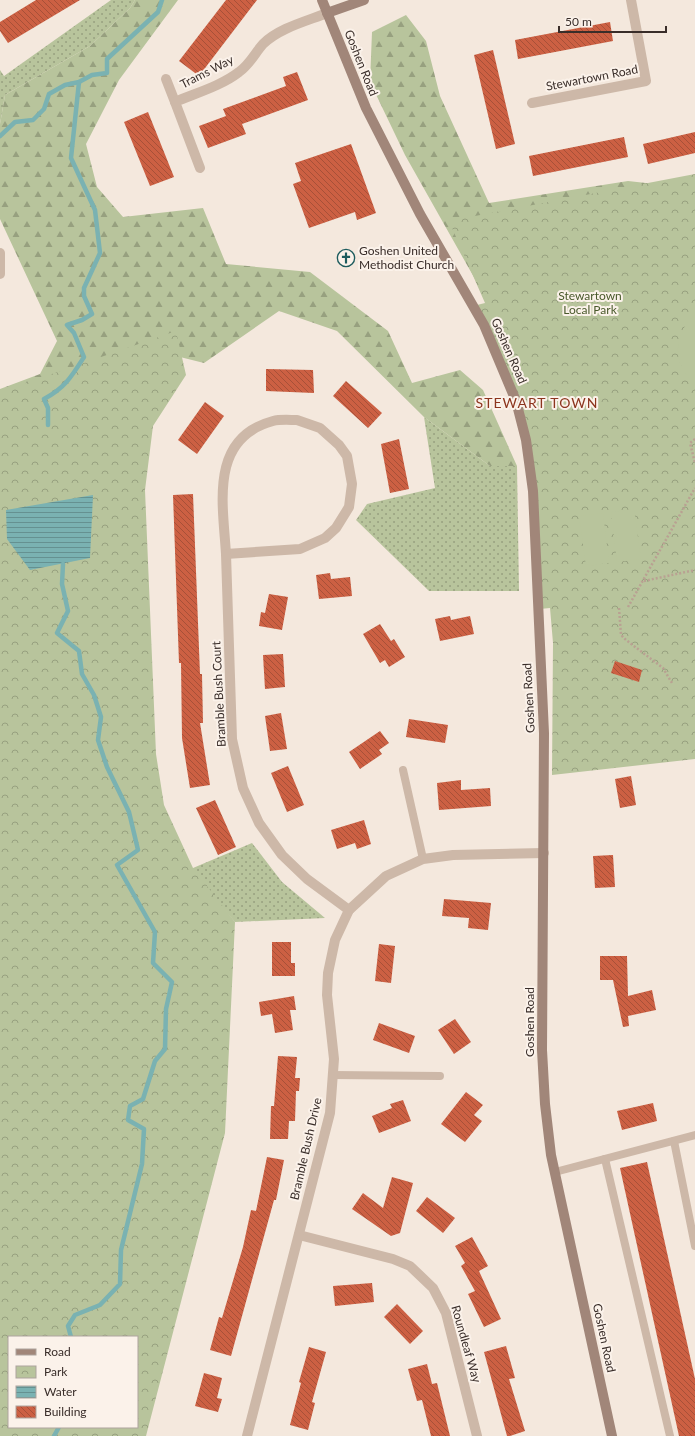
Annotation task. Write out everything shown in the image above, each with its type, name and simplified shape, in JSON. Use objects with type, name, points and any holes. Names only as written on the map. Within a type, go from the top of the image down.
[{"type":"street","name":"Goshen Road","points":[[322,0],[361,97],[377,130],[420,214],[484,325],[503,367],[520,414],[526,440],[533,491],[544,733],[542,1050],[545,1104],[555,1172],[612,1436]]},
{"type":"street","points":[[327,13],[364,0]]},
{"type":"street","name":"Stewartown Road","points":[[532,103],[646,81],[631,0]]},
{"type":"street","name":"Trams Way","points":[[200,168],[176,102],[211,87],[239,72],[253,59],[263,44],[272,37],[327,13]]},
{"type":"street","points":[[166,79],[176,102]]},
{"type":"street","points":[[0,253],[0,274]]},
{"type":"street","name":"Bramble Bush Court","points":[[226,554],[300,548],[325,538],[336,528],[348,507],[352,484],[346,456],[339,445],[320,428],[298,420],[274,421],[249,432],[237,444],[225,468],[222,481],[232,739],[242,788],[259,823],[282,855],[307,879],[349,910]]},
{"type":"street","name":"Bramble Bush Drive","points":[[247,1436],[330,1113],[334,1058],[327,995],[328,973],[335,940],[349,910],[386,876],[423,859],[453,855],[544,853]]},
{"type":"street","name":"Roundleaf Way","points":[[299,1235],[399,1261],[410,1266],[433,1288],[446,1313],[477,1436]]},
{"type":"lane","points":[[403,770],[423,859]]},
{"type":"lane","points":[[333,1075],[440,1076]]},
{"type":"lane","points":[[555,1172],[695,1135]]},
{"type":"lane","points":[[674,1141],[695,1246]]},
{"type":"lane","points":[[605,1158],[670,1436]]},
{"type":"path","points":[[695,439],[690,443],[695,463]]},
{"type":"path","points":[[628,607],[695,488]]},
{"type":"path","points":[[643,581],[695,570]]},
{"type":"path","points":[[619,608],[621,635],[663,668],[672,683]]},
{"type":"green space","points":[[111,0],[135,0],[130,8],[90,46],[5,95],[0,124],[0,70],[4,76]]},
{"type":"green space","points":[[135,0],[178,0],[119,80],[86,144],[97,187],[123,217],[203,208],[226,264],[310,272],[388,331],[412,383],[460,370],[483,390],[517,466],[490,466],[424,417],[337,331],[279,311],[204,363],[180,357],[0,438],[0,389],[40,374],[57,341],[0,219],[0,124],[5,95],[90,46],[130,8]]},
{"type":"green space","points":[[406,15],[426,41],[440,96],[489,203],[628,181],[673,186],[493,311],[405,155],[370,82],[372,32]]},
{"type":"green space","name":"Stewartown Local Park","points":[[695,174],[695,759],[552,775],[553,643],[550,608],[540,609],[531,456],[477,305],[485,303],[449,221]]},
{"type":"green space","points":[[695,315],[695,378],[689,378],[680,362],[678,345],[683,329]]},
{"type":"green space","points":[[176,331],[186,375],[153,426],[145,490],[156,754],[164,805],[193,868],[235,922],[225,1133],[146,1436],[0,1436],[0,392]]},
{"type":"green space","points":[[424,417],[490,466],[517,466],[519,591],[429,591],[356,520],[367,504],[435,488]]},
{"type":"green space","points":[[634,509],[641,559],[617,562],[611,512]]},
{"type":"green space","points":[[603,513],[609,563],[586,566],[579,516]]},
{"type":"green space","points":[[252,843],[282,882],[325,918],[235,922],[222,907],[182,900],[193,868]]},
{"type":"water","points":[[93,495],[90,558],[30,570],[7,539],[6,510]]},
{"type":"building","points":[[36,0],[80,0],[8,43],[0,31],[0,22]]},
{"type":"building","points":[[226,0],[257,0],[199,76],[179,61]]},
{"type":"building","points":[[610,22],[613,41],[518,59],[515,40]]},
{"type":"building","points":[[493,50],[515,144],[496,149],[474,55]]},
{"type":"building","points":[[297,72],[308,100],[242,124],[246,134],[208,148],[199,126],[226,116],[223,109],[286,86],[283,77]]},
{"type":"building","points":[[148,112],[174,177],[150,186],[124,122]]},
{"type":"building","points":[[695,132],[695,153],[648,164],[643,144]]},
{"type":"building","points":[[624,137],[628,157],[533,176],[529,156]]},
{"type":"building","name":"Goshen United Methodist Church","points":[[351,144],[376,213],[357,220],[355,212],[309,228],[293,184],[301,181],[295,163]]},
{"type":"building","points":[[266,369],[313,370],[314,393],[266,391]]},
{"type":"building","points":[[346,381],[382,413],[368,428],[333,396]]},
{"type":"building","points":[[205,402],[224,416],[197,454],[178,440]]},
{"type":"building","points":[[399,439],[409,489],[390,493],[381,444]]},
{"type":"building","points":[[193,494],[200,674],[202,674],[203,723],[200,723],[210,785],[190,788],[182,738],[181,663],[179,663],[173,495]]},
{"type":"building","points":[[330,573],[331,579],[350,577],[352,596],[319,599],[316,575]]},
{"type":"building","points":[[269,594],[288,597],[282,630],[259,626],[261,612],[265,613]]},
{"type":"building","points":[[450,616],[451,620],[470,616],[474,634],[440,641],[435,619]]},
{"type":"building","points":[[380,624],[391,641],[394,639],[405,657],[389,667],[385,660],[380,663],[363,634]]},
{"type":"building","points":[[283,654],[285,687],[265,689],[263,655]]},
{"type":"building","points":[[615,661],[642,670],[639,682],[611,673]]},
{"type":"building","points":[[281,713],[287,749],[270,751],[265,716]]},
{"type":"building","points":[[409,719],[448,725],[445,743],[406,737]]},
{"type":"building","points":[[380,731],[389,743],[379,750],[382,754],[360,769],[349,752]]},
{"type":"building","points":[[288,766],[304,805],[287,812],[271,773]]},
{"type":"building","points":[[631,776],[636,805],[620,808],[615,779]]},
{"type":"building","points":[[461,780],[461,790],[490,788],[491,806],[439,810],[437,783]]},
{"type":"building","points":[[215,800],[236,847],[218,855],[196,808]]},
{"type":"building","points":[[364,820],[371,844],[357,849],[355,843],[337,849],[331,830]]},
{"type":"building","points":[[613,855],[615,887],[595,888],[593,856]]},
{"type":"building","points":[[444,899],[491,903],[488,930],[468,928],[469,918],[442,916]]},
{"type":"building","points":[[272,942],[291,942],[291,963],[295,963],[295,976],[272,976]]},
{"type":"building","points":[[379,944],[395,946],[391,983],[375,981]]},
{"type":"building","points":[[600,956],[627,956],[628,996],[652,990],[656,1010],[628,1016],[629,1026],[623,1027],[613,980],[600,980]]},
{"type":"building","points":[[294,996],[296,1010],[290,1010],[293,1030],[275,1033],[272,1014],[261,1016],[259,1002]]},
{"type":"building","points":[[455,1019],[471,1042],[454,1054],[438,1030]]},
{"type":"building","points":[[379,1023],[415,1036],[409,1053],[373,1040]]},
{"type":"building","points":[[278,1056],[297,1057],[295,1078],[300,1078],[299,1091],[296,1091],[295,1121],[289,1121],[288,1139],[270,1139],[271,1106],[274,1106]]},
{"type":"building","points":[[466,1092],[483,1105],[474,1115],[482,1121],[465,1142],[441,1124]]},
{"type":"building","points":[[403,1100],[411,1121],[379,1133],[372,1116],[392,1108],[390,1104]]},
{"type":"building","points":[[653,1103],[657,1121],[622,1130],[617,1111]]},
{"type":"building","points":[[267,1157],[284,1160],[276,1200],[274,1200],[231,1356],[210,1350],[219,1317],[222,1318],[243,1247],[251,1210],[256,1211]]},
{"type":"building","points":[[647,1162],[695,1379],[695,1436],[679,1436],[620,1168]]},
{"type":"building","points":[[392,1177],[413,1183],[400,1233],[391,1236],[352,1209],[363,1193],[383,1208]]},
{"type":"building","points":[[427,1197],[455,1218],[443,1233],[416,1211]]},
{"type":"building","points":[[472,1237],[488,1266],[479,1271],[501,1319],[484,1327],[468,1294],[475,1291],[461,1266],[465,1263],[455,1246]]},
{"type":"building","points":[[372,1283],[374,1302],[335,1306],[333,1286]]},
{"type":"building","points":[[397,1304],[423,1331],[410,1344],[384,1317]]},
{"type":"building","points":[[506,1346],[515,1378],[509,1379],[525,1431],[510,1436],[507,1436],[484,1352]]},
{"type":"building","points":[[309,1347],[326,1352],[312,1402],[315,1403],[308,1430],[290,1425],[301,1383],[299,1382]]},
{"type":"building","points":[[427,1364],[432,1384],[437,1383],[450,1436],[431,1436],[422,1400],[417,1401],[408,1369]]},
{"type":"building","points":[[204,1373],[222,1378],[217,1398],[222,1399],[218,1412],[195,1406]]},
{"type":"waterway","points":[[0,136],[15,122],[33,120],[44,109],[49,94],[65,85],[79,82],[92,75],[107,73],[107,59],[158,12],[162,0]]},
{"type":"waterway","points":[[48,425],[48,408],[44,399],[63,386],[84,357],[74,333],[67,325],[82,320],[92,314],[84,296],[84,288],[100,253],[95,210],[71,158],[79,82]]},
{"type":"waterway","points":[[63,564],[62,584],[68,611],[57,633],[79,651],[82,674],[94,695],[101,717],[98,740],[107,767],[129,812],[138,850],[117,865],[155,932],[153,963],[172,982],[166,1009],[165,1049],[155,1061],[143,1099],[130,1106],[128,1120],[144,1129],[142,1164],[121,1250],[120,1284],[100,1305],[75,1315],[68,1326],[71,1336]]},
{"type":"waterway","points":[[54,1436],[58,1428]]},
{"type":"place","name":"Goshen United Methodist Church","points":[[346,258]]},
{"type":"district","name":"STEWART TOWN","points":[[537,403]]}]
